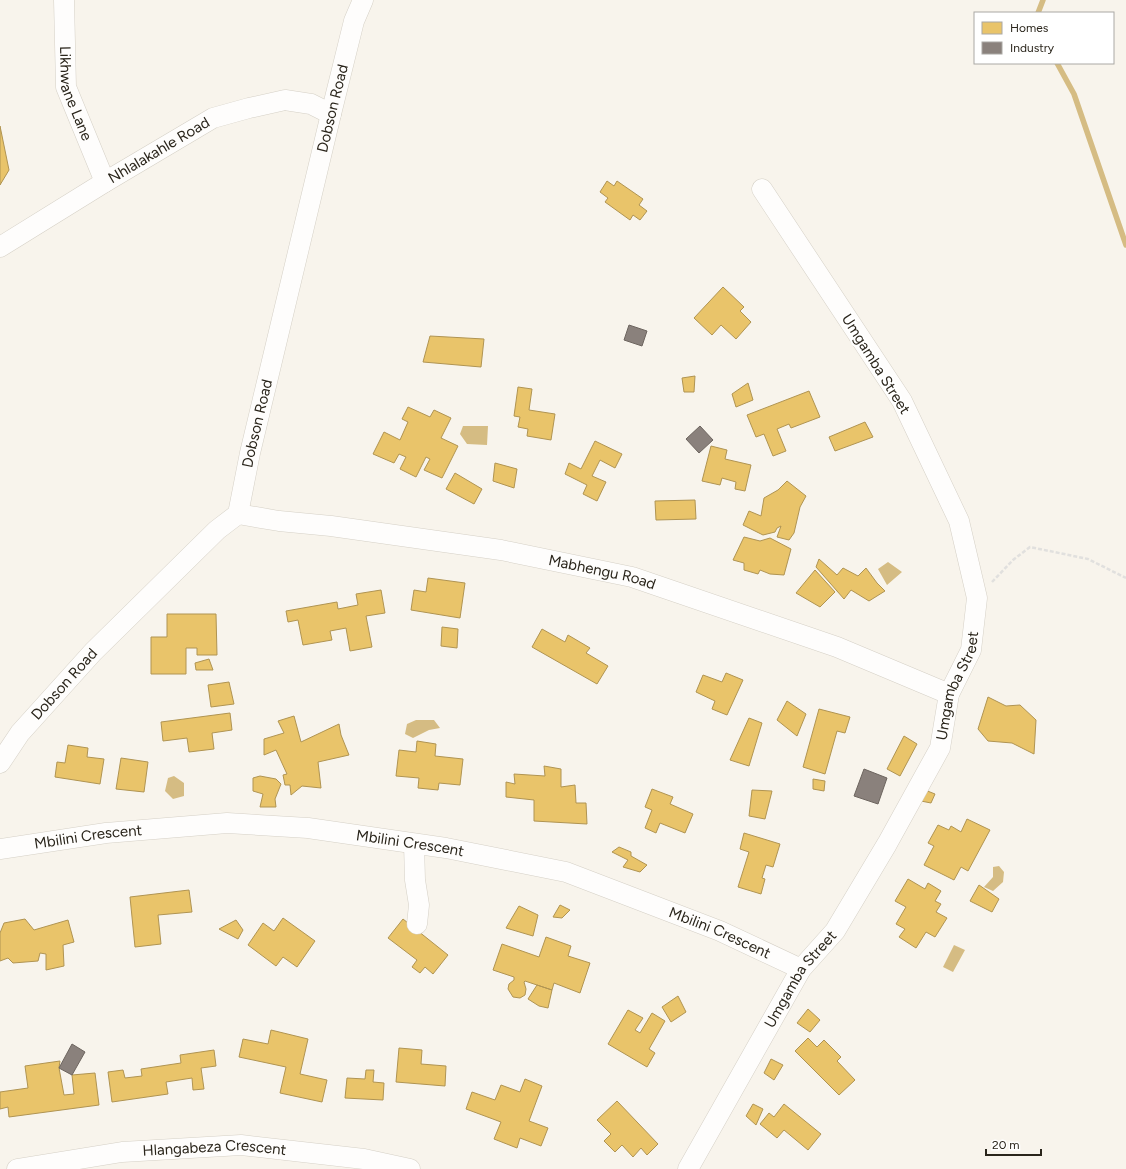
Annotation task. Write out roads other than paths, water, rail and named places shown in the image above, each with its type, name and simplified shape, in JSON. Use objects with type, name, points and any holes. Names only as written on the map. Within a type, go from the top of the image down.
[{"type":"street","name":"Likhwane Lane","points":[[64,0],[66,87],[105,182]]},
{"type":"street","name":"Dobson Road","points":[[0,763],[20,733],[93,652],[218,530],[238,514],[250,453],[331,114],[354,21],[364,0]]},
{"type":"street","name":"Nhlalakahle Road","points":[[0,247],[105,182],[213,118],[285,100],[311,104],[331,114]]},
{"type":"street","name":"Umgamba Street","points":[[688,1169],[801,969],[835,931],[887,844],[940,748],[949,694],[971,650],[977,598],[960,521],[902,401],[762,189]]},
{"type":"street","name":"Mabhengu Road","points":[[238,514],[279,521],[331,526],[501,550],[632,578],[837,647],[949,694]]},
{"type":"street","name":"Mbilini Crescent","points":[[0,849],[106,834],[227,823],[308,828],[446,848],[566,872],[720,931],[801,969]]},
{"type":"street","points":[[414,844],[415,880],[419,905],[417,924]]},
{"type":"street","name":"Hlangabeza Crescent","points":[[17,1169],[122,1152],[241,1144],[364,1159],[410,1169]]},
{"type":"waterway","points":[[1038,12],[1043,0]]},
{"type":"waterway","points":[[1058,64],[1074,94],[1126,245]]}]
